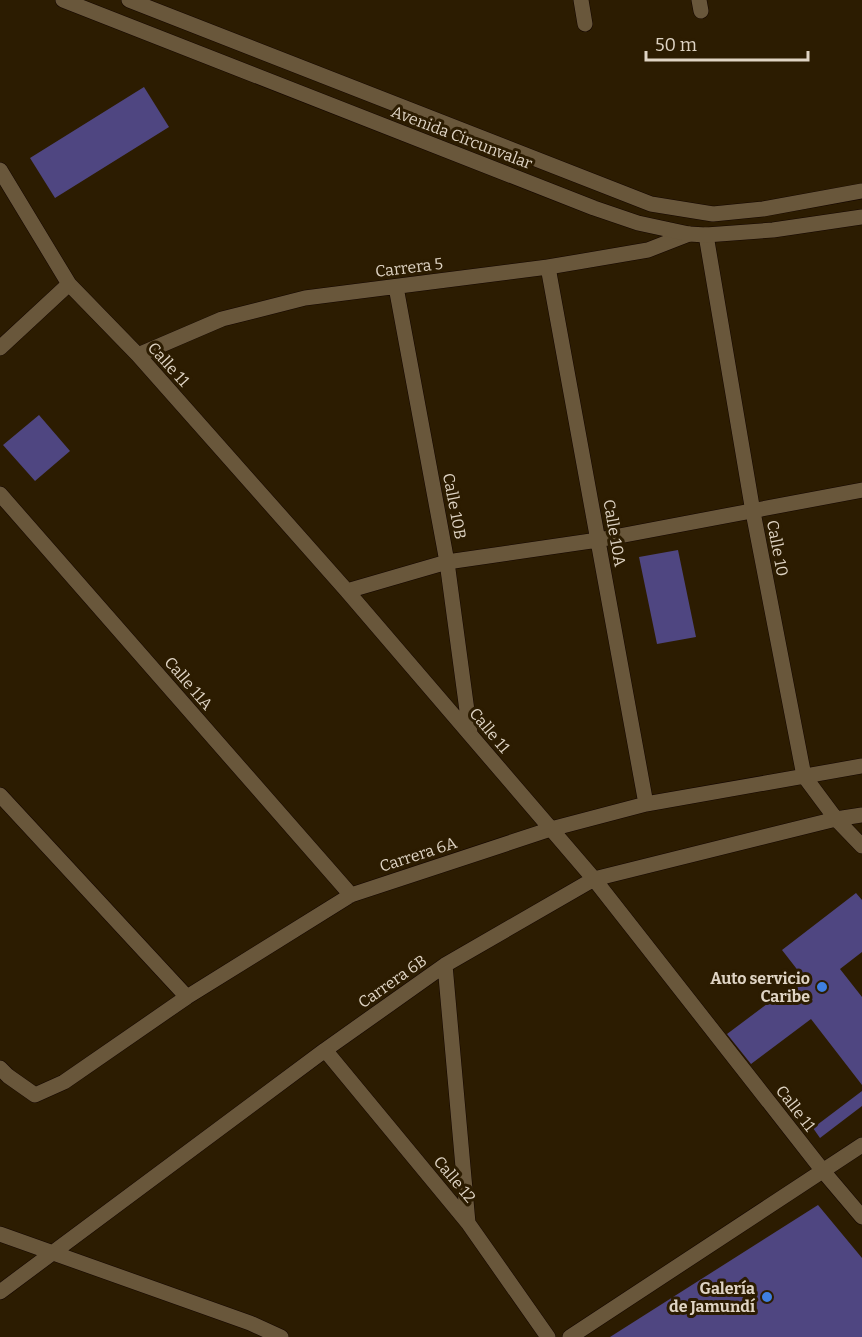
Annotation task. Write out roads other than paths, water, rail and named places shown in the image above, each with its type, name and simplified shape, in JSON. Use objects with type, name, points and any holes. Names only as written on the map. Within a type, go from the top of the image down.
[{"type":"street","name":"Avenida Circunvalar","points":[[63,0],[594,208],[638,223],[689,234],[706,235],[774,230],[862,217]]},
{"type":"street","name":"Avenida Circunvalar","points":[[129,0],[651,204],[712,214],[763,209],[862,191]]},
{"type":"street","points":[[581,0],[585,24]]},
{"type":"street","name":"Calle 11","points":[[0,170],[69,284],[138,355],[470,733],[594,879],[823,1171],[862,1217]]},
{"type":"street","name":"Carrera 5","points":[[138,355],[222,319],[305,298],[548,267],[648,250],[689,234]]},
{"type":"street","name":"Calle 10","points":[[706,235],[753,512],[804,776],[836,819],[862,846]]},
{"type":"street","name":"Calle 10A","points":[[548,267],[646,804]]},
{"type":"street","points":[[0,348],[69,284]]},
{"type":"street","name":"Calle 10B","points":[[396,287],[447,562],[470,733]]},
{"type":"street","points":[[347,591],[447,562],[598,540],[862,490]]},
{"type":"street","name":"Calle 11A","points":[[0,495],[351,895]]},
{"type":"street","name":"Carrera 6A","points":[[0,1068],[35,1095],[64,1082],[187,998],[351,895],[551,829],[646,804],[862,766]]},
{"type":"street","points":[[0,795],[187,998]]},
{"type":"street","name":"Carrera 6B","points":[[0,1292],[325,1050],[445,965],[594,879],[836,819],[862,815]]},
{"type":"street","points":[[445,965],[468,1223]]},
{"type":"street","name":"Calle 12","points":[[325,1050],[468,1223],[548,1337]]},
{"type":"street","points":[[570,1337],[862,1145]]},
{"type":"street","points":[[0,1234],[250,1323],[281,1337]]},
{"type":"place","name":"Auto servicio Caribe","points":[[822,987]]},
{"type":"place","name":"Galería de Jamundí","points":[[767,1297]]}]
